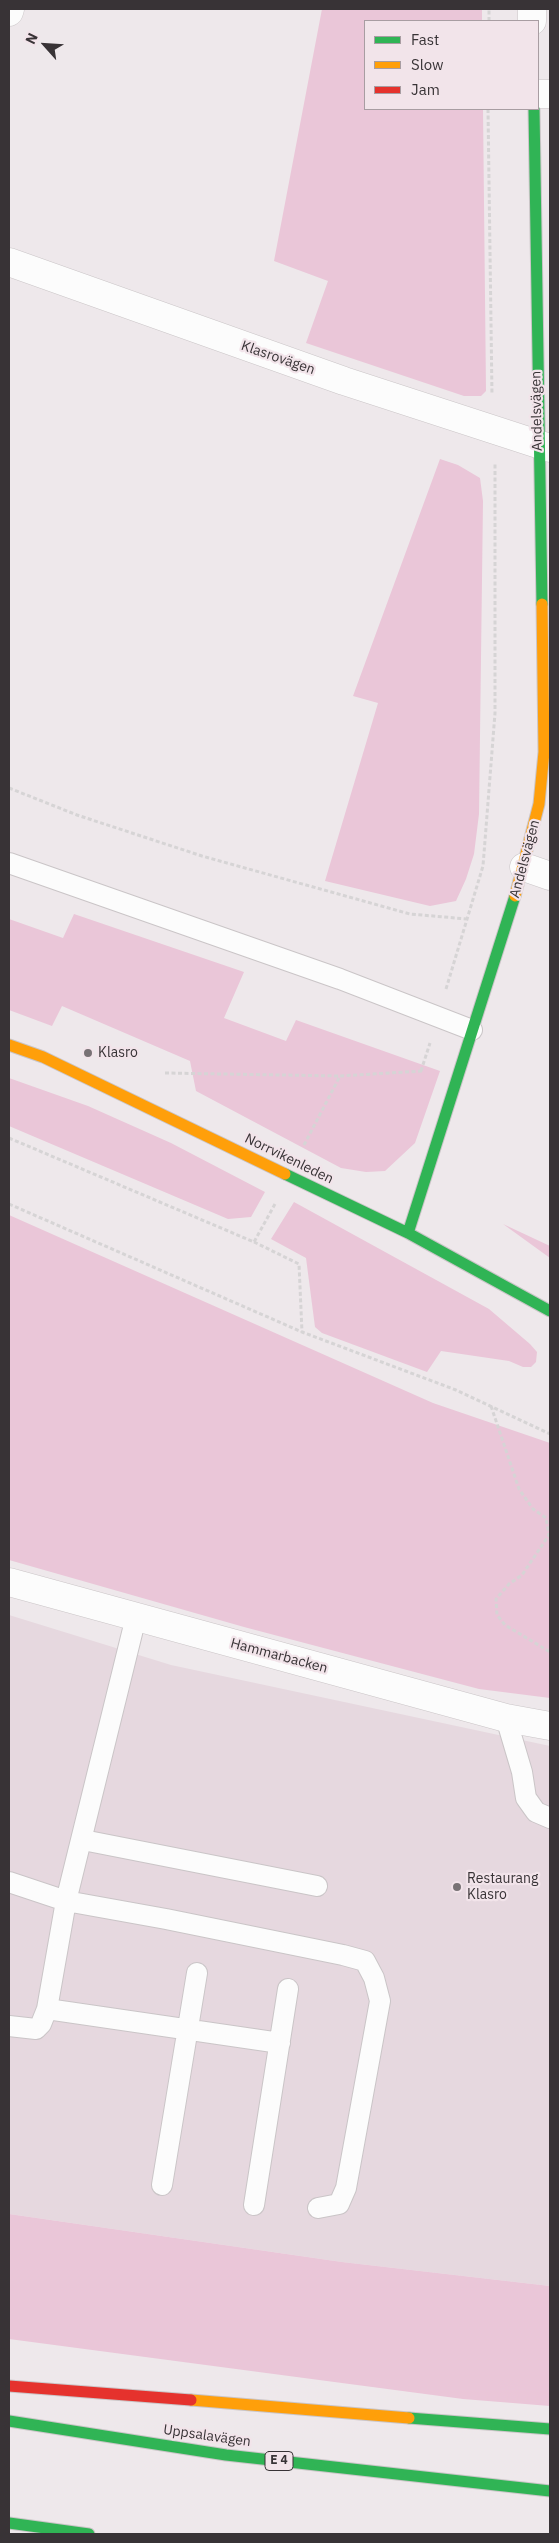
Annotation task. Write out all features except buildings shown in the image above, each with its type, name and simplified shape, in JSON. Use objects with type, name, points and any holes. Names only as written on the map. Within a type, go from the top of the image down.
[{"type":"main road","name":"Andelsvägen","points":[[408,1233],[524,867],[540,804],[544,752],[544,446],[534,110]]},
{"type":"main road","name":"Norrvikenleden","points":[[9,1045],[43,1058],[408,1233],[550,1311]]},
{"type":"main road","points":[[9,2386],[550,2429]]},
{"type":"main road","name":"Uppsalavägen","points":[[9,2421],[226,2455],[550,2491]]},
{"type":"main road","points":[[9,2523],[89,2534]]},
{"type":"street","name":"Klasrovägen","points":[[9,262],[344,381],[544,446]]},
{"type":"street","points":[[524,867],[550,876]]},
{"type":"street","name":"Hammarbacken","points":[[9,1582],[506,1718],[550,1726]]},
{"type":"lane","points":[[9,863],[340,979],[472,1030]]},
{"type":"lane","points":[[9,2026],[36,2029],[41,2024],[47,2009],[66,1901],[83,1840],[136,1617]]},
{"type":"lane","points":[[506,1718],[522,1772],[526,1798],[536,1812],[550,1818]]},
{"type":"lane","points":[[83,1840],[317,1886]]},
{"type":"lane","points":[[9,1882],[66,1901],[343,1955],[365,1962],[374,1978],[380,2001],[346,2188],[339,2204],[318,2208]]},
{"type":"lane","points":[[162,2185],[197,1973]]},
{"type":"lane","points":[[254,2205],[288,1989]]},
{"type":"lane","points":[[47,2009],[280,2043]]},
{"type":"path","points":[[165,1073],[340,1076],[422,1071],[483,866],[495,713],[495,455],[488,110]]},
{"type":"path","points":[[9,788],[77,815],[202,856],[410,914],[466,919]]},
{"type":"path","points":[[304,1145],[340,1076]]},
{"type":"path","points":[[9,1138],[254,1242],[299,1264],[302,1332]]},
{"type":"path","points":[[254,1242],[277,1199]]},
{"type":"path","points":[[9,1204],[302,1332],[491,1406],[550,1434]]},
{"type":"path","points":[[491,1406],[519,1489],[533,1509],[546,1518],[549,1535],[522,1575],[509,1584],[496,1599],[497,1615],[505,1625],[550,1652]]},
{"type":"shaded area","points":[[322,9],[482,9],[482,20],[364,20],[364,110],[483,110],[486,391],[481,396],[464,396],[306,343],[328,281],[274,261]]},
{"type":"shaded area","points":[[440,459],[458,465],[480,478],[483,501],[479,814],[474,854],[456,901],[430,906],[325,881],[378,703],[353,696]]},
{"type":"shaded area","points":[[74,914],[244,972],[224,1018],[286,1041],[296,1020],[440,1071],[415,1143],[385,1171],[366,1172],[341,1168],[196,1091],[190,1061],[62,1006],[52,1026],[9,1010],[9,919],[63,938]]},
{"type":"shaded area","points":[[9,1078],[88,1106],[171,1143],[265,1192],[251,1217],[228,1219],[9,1126]]},
{"type":"shaded area","points":[[294,1202],[489,1309],[530,1344],[537,1352],[536,1362],[531,1367],[523,1367],[509,1361],[441,1351],[427,1372],[322,1333],[315,1327],[306,1258],[271,1239]]},
{"type":"shaded area","points":[[9,1215],[433,1403],[550,1443],[550,1698],[479,1689],[244,1627],[9,1560]]},
{"type":"shaded area","points":[[503,1224],[550,1246],[550,1258]]},
{"type":"shaded area","points":[[9,1615],[171,1665],[550,1746],[550,2286],[342,2262],[9,2214]]},
{"type":"shaded area","points":[[9,2214],[342,2262],[550,2286],[550,2406],[463,2399],[9,2339]]},
{"type":"traffic: fast","points":[[534,110],[542,604]]},
{"type":"traffic: fast","points":[[408,1233],[515,896]]},
{"type":"traffic: fast","points":[[285,1174],[408,1233],[550,1311]]},
{"type":"traffic: fast","points":[[409,2418],[550,2429]]},
{"type":"traffic: fast","points":[[9,2421],[226,2455],[550,2491]]},
{"type":"traffic: fast","points":[[9,2523],[89,2534]]},
{"type":"traffic: slow","points":[[515,896],[539,804],[544,752],[542,604]]},
{"type":"traffic: slow","points":[[9,1045],[43,1057],[285,1174]]},
{"type":"traffic: slow","points":[[191,2400],[409,2418]]},
{"type":"traffic: jam","points":[[9,2386],[191,2400]]},
{"type":"place","name":"Klasro","points":[[88,1053]]},
{"type":"place","name":"Restaurang Klasro","points":[[457,1887]]}]
